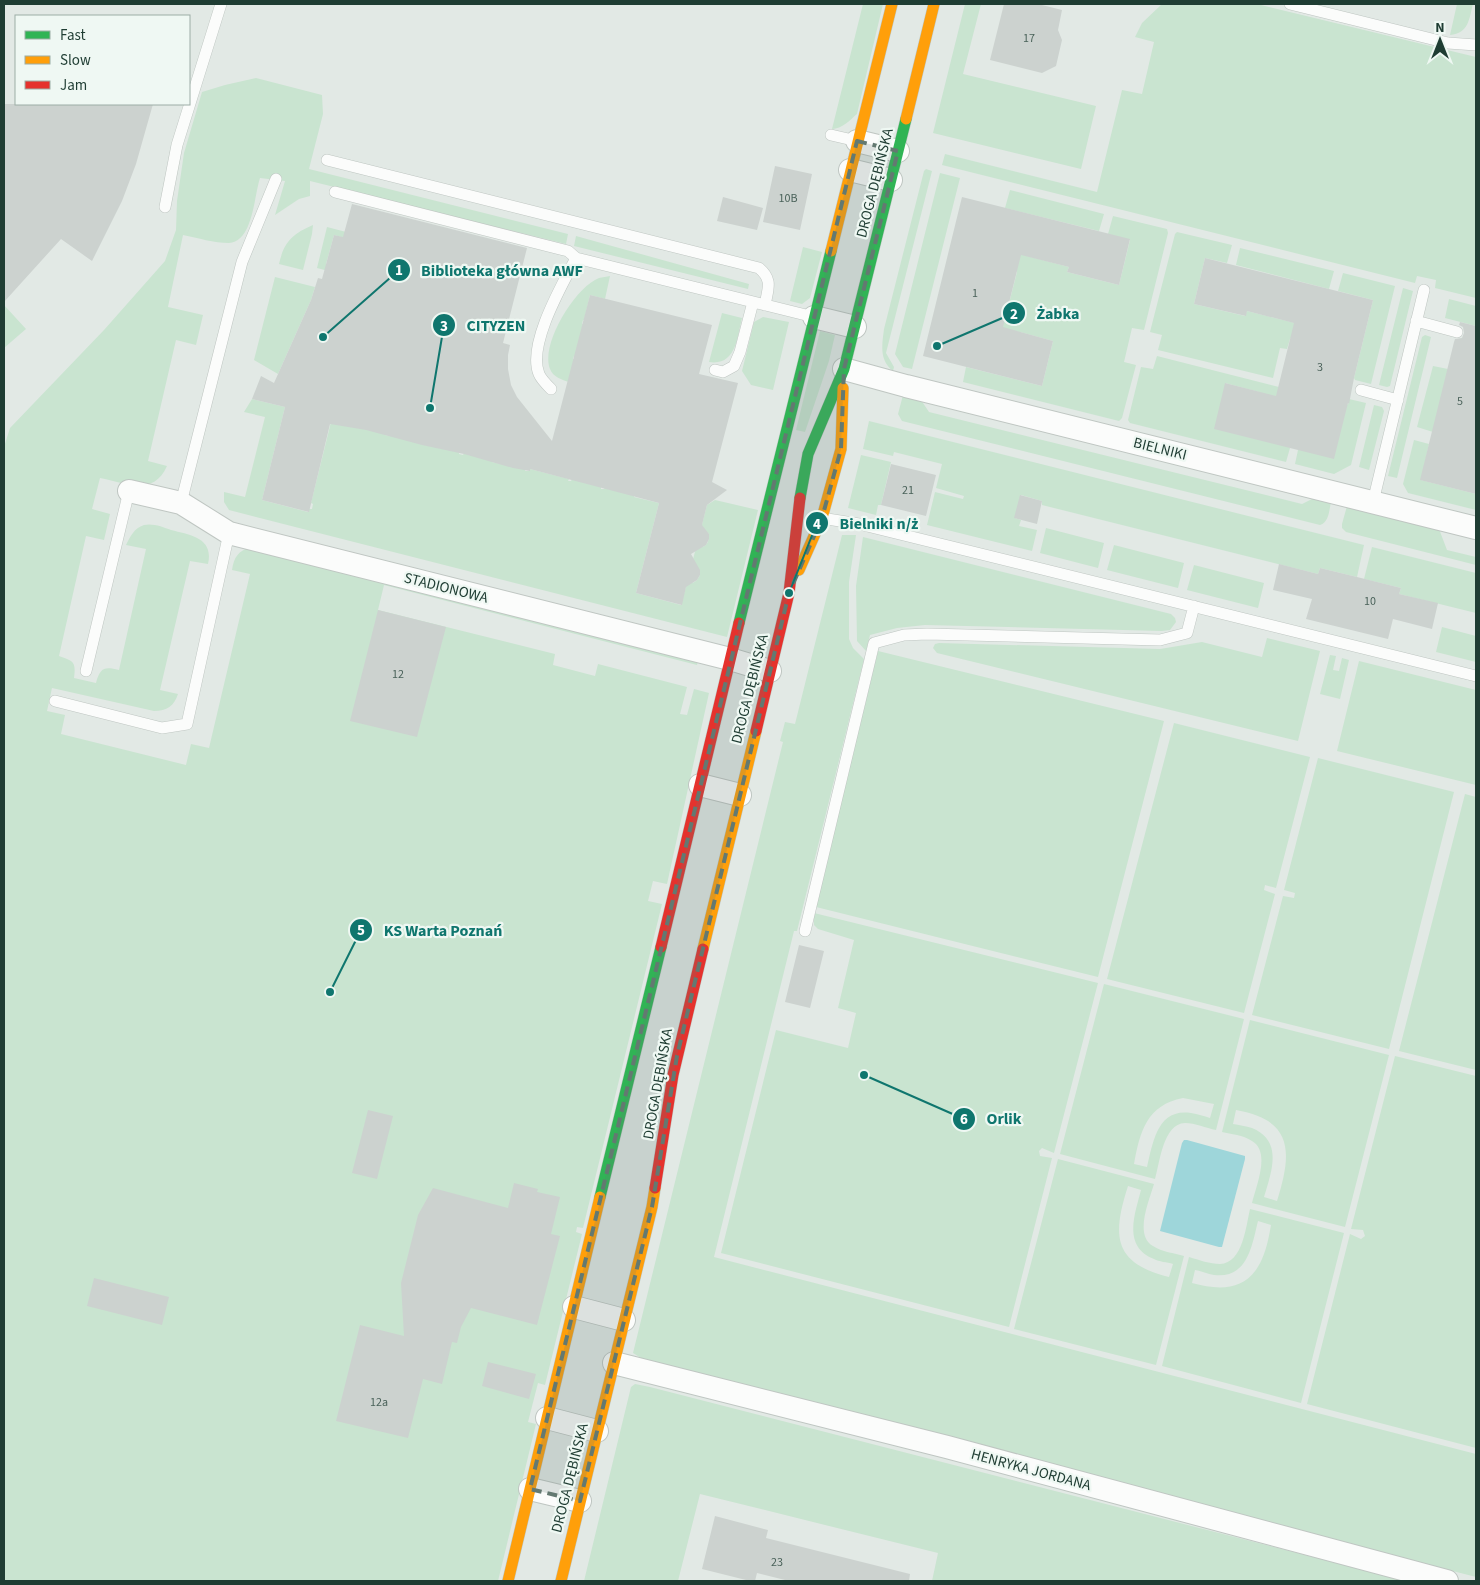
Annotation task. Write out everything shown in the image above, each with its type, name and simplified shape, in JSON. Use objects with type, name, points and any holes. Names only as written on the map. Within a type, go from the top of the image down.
[{"type":"street","points":[[508,1581],[730,659],[892,4]]},
{"type":"street","name":"DROGA DĘBIŃSKA","points":[[561,1581],[652,1207],[676,1056],[789,593],[797,514],[808,454],[844,369],[934,4]]},
{"type":"street","points":[[858,141],[898,151]]},
{"type":"street","points":[[850,170],[890,180]]},
{"type":"street","points":[[814,317],[855,327]]},
{"type":"street","name":"DROGA DĘBIŃSKA","points":[[789,593],[822,518],[840,449],[844,369]]},
{"type":"street","name":"BIELNIKI","points":[[844,369],[1476,528]]},
{"type":"street","name":"STADIONOWA","points":[[129,491],[181,503],[228,533],[730,659],[770,671]]},
{"type":"street","points":[[700,785],[740,795]]},
{"type":"street","points":[[574,1307],[624,1320]]},
{"type":"street","name":"HENRYKA JORDANA","points":[[614,1363],[947,1447],[1447,1581]]},
{"type":"street","points":[[547,1418],[597,1431]]},
{"type":"street","points":[[530,1489],[580,1501]]},
{"type":"lane","points":[[165,207],[178,145],[221,4]]},
{"type":"lane","points":[[1290,4],[1448,43],[1476,45]]},
{"type":"lane","points":[[831,135],[858,141]]},
{"type":"lane","points":[[327,160],[759,268],[767,275],[769,285],[764,305]]},
{"type":"lane","points":[[181,503],[242,262],[276,180]]},
{"type":"lane","points":[[335,192],[568,251],[576,258],[814,317]]},
{"type":"lane","points":[[551,389],[539,375],[536,362],[538,347],[551,307],[576,258]]},
{"type":"lane","points":[[1374,502],[1424,290]]},
{"type":"lane","points":[[715,370],[723,372],[734,366],[740,352],[753,302]]},
{"type":"lane","points":[[1416,321],[1457,332]]},
{"type":"lane","points":[[1361,390],[1398,400]]},
{"type":"lane","points":[[86,672],[129,491]]},
{"type":"lane","points":[[797,514],[859,524],[1476,676]]},
{"type":"lane","points":[[54,701],[162,728],[187,724],[228,533]]},
{"type":"lane","points":[[805,931],[874,643],[904,635],[927,634],[1160,640],[1187,633],[1194,606]]},
{"type":"highlighted area","points":[[857,141],[898,151],[844,369],[841,449],[822,518],[789,593],[677,1056],[652,1207],[580,1501],[530,1489]]},
{"type":"green space","points":[[863,4],[883,4],[857,114],[842,126],[832,129]]},
{"type":"green space","points":[[965,4],[981,4],[963,74],[1096,106],[1081,169],[933,133]]},
{"type":"green space","points":[[1162,4],[1257,4],[1476,57],[1476,298],[1435,288],[1436,280],[1417,276],[1415,283],[942,165],[945,154],[1097,192],[1122,90],[1142,94],[1154,42],[1135,37],[1142,23]]},
{"type":"green space","points":[[1457,4],[1473,4],[1465,28],[1456,34],[1450,35]]},
{"type":"green space","points":[[256,78],[322,95],[323,114],[309,169],[568,234],[566,244],[310,181],[310,196],[299,199],[275,215],[285,181],[260,178],[248,227],[237,241],[223,243],[183,235],[168,307],[203,315],[196,345],[176,340],[148,461],[167,466],[161,476],[147,485],[129,485],[100,478],[92,509],[110,514],[104,540],[86,536],[59,656],[73,663],[75,669],[74,678],[96,683],[103,669],[119,670],[146,549],[126,545],[135,531],[144,525],[158,526],[193,536],[208,548],[208,564],[190,561],[160,690],[178,694],[169,707],[154,711],[52,688],[47,711],[65,715],[61,734],[186,765],[191,744],[209,748],[250,574],[232,570],[233,565],[235,558],[243,550],[251,547],[698,661],[697,665],[384,585],[378,610],[555,654],[553,665],[595,676],[598,664],[687,687],[680,714],[687,715],[694,689],[709,693],[667,884],[653,881],[648,901],[662,904],[583,1228],[577,1227],[576,1232],[582,1234],[545,1385],[538,1383],[528,1422],[536,1424],[498,1581],[4,1581],[4,447],[10,428],[104,330],[165,261],[176,230],[177,201],[184,153],[202,92]]},
{"type":"green space","points":[[926,169],[932,171],[886,353],[894,367],[893,371],[883,357],[884,329]]},
{"type":"green space","points":[[940,173],[960,178],[912,369],[903,367],[895,354]]},
{"type":"green space","points":[[1010,190],[1104,214],[1099,231],[1005,208]]},
{"type":"green space","points":[[1113,216],[1167,229],[1168,233],[1144,330],[1132,328],[1124,362],[1136,365],[1122,418],[1119,421],[963,382],[966,367],[1042,386],[1053,341],[1020,332],[993,331],[1006,315],[1017,272],[1012,252],[1069,267],[1067,272],[1119,285],[1130,240],[1108,234]]},
{"type":"green space","points":[[313,225],[303,270],[279,264],[286,244],[294,235]]},
{"type":"green space","points":[[327,227],[350,233],[349,239],[334,235],[326,264],[340,274],[317,268]]},
{"type":"green space","points":[[1177,232],[1232,245],[1227,263],[1205,258],[1194,304],[1245,316],[1247,311],[1303,325],[1290,339],[1287,349],[1280,348],[1273,378],[1158,350],[1162,335],[1150,332]]},
{"type":"green space","points":[[576,236],[749,284],[748,289],[574,246]]},
{"type":"green space","points":[[803,247],[822,252],[810,298],[802,304],[790,301]]},
{"type":"green space","points":[[1240,248],[1334,271],[1329,289],[1236,265]]},
{"type":"green space","points":[[1343,273],[1395,286],[1371,384],[1355,380],[1354,378],[1373,300],[1338,291]]},
{"type":"green space","points":[[610,276],[605,299],[590,295],[573,359],[569,382],[555,376],[551,372],[548,359],[550,346],[562,318],[570,304],[590,284],[599,278]]},
{"type":"green space","points":[[275,277],[315,287],[278,374],[254,360]]},
{"type":"green space","points":[[1403,288],[1413,291],[1390,386],[1387,387],[1379,385]]},
{"type":"green space","points":[[1449,299],[1476,306],[1476,326],[1445,318]]},
{"type":"green space","points":[[4,305],[26,329],[4,348]]},
{"type":"green space","points":[[722,313],[742,318],[736,342],[734,349],[725,360],[709,362]]},
{"type":"green space","points":[[763,317],[789,322],[773,390],[751,385],[742,371],[754,322]]},
{"type":"green space","points":[[820,331],[835,335],[829,361],[805,432],[796,430]]},
{"type":"green space","points":[[1425,335],[1431,337],[1397,478],[1388,476],[1422,337]]},
{"type":"green space","points":[[1157,356],[1287,389],[1284,403],[1259,392],[1225,383],[1290,448],[1286,462],[1130,423],[1128,420],[1141,367],[1153,369]]},
{"type":"green space","points":[[1433,366],[1448,369],[1433,432],[1417,427]]},
{"type":"green space","points":[[903,395],[921,400],[929,412],[1302,504],[1314,498],[1331,502],[1328,516],[1323,524],[1320,525],[902,421],[898,414]]},
{"type":"green space","points":[[252,399],[285,407],[262,500],[308,512],[309,509],[312,509],[313,504],[311,503],[331,422],[385,433],[385,435],[389,436],[389,434],[459,452],[459,454],[463,455],[464,453],[493,460],[492,462],[496,463],[526,468],[525,471],[530,469],[569,479],[568,481],[572,479],[601,486],[601,489],[605,487],[634,494],[634,497],[659,503],[636,593],[681,605],[687,583],[695,582],[700,575],[692,563],[696,548],[705,546],[708,540],[709,534],[701,528],[707,505],[715,500],[758,510],[727,637],[229,510],[224,502],[224,492],[245,497],[265,417],[244,412]]},
{"type":"green space","points":[[1349,399],[1366,403],[1351,465],[1334,474],[1295,464],[1298,450],[1349,403]]},
{"type":"green space","points":[[1374,405],[1382,407],[1384,411],[1369,470],[1359,467]]},
{"type":"green space","points":[[869,421],[1364,545],[1357,577],[1320,568],[1318,574],[1042,505],[1042,501],[1021,495],[1015,518],[1021,520],[1019,526],[1037,530],[1032,551],[927,525],[935,492],[963,499],[964,496],[936,488],[942,464],[894,452],[893,456],[863,449]]},
{"type":"green space","points":[[1414,440],[1429,444],[1421,480],[1476,494],[1476,510],[1408,493],[1403,484]]},
{"type":"green space","points":[[861,455],[891,462],[881,505],[878,505],[876,515],[848,508]]},
{"type":"green space","points":[[1347,506],[1439,529],[1447,550],[1476,557],[1476,565],[1346,532],[1342,528],[1342,524]]},
{"type":"green space","points":[[1046,528],[1104,543],[1098,568],[1040,553]]},
{"type":"green space","points":[[842,535],[856,535],[849,582],[849,639],[853,648],[864,659],[797,931],[794,931],[714,1257],[1476,1454],[1476,1577],[649,1363],[633,1353],[783,742],[780,741],[785,722],[795,724]]},
{"type":"green space","points":[[863,537],[1171,614],[1176,622],[1170,630],[1162,631],[925,625],[897,628],[870,635],[866,651],[857,641],[856,586]]},
{"type":"green space","points":[[1114,545],[1184,563],[1178,588],[1107,570]]},
{"type":"green space","points":[[1372,547],[1476,573],[1476,613],[1399,594],[1401,588],[1364,579]]},
{"type":"green space","points":[[1194,565],[1264,583],[1258,608],[1187,590]]},
{"type":"green space","points":[[1442,627],[1476,636],[1476,662],[1436,652]]},
{"type":"green space","points":[[1267,638],[1320,651],[1298,741],[937,653],[933,648],[935,644],[939,643],[1160,649],[1202,642],[1262,657]]},
{"type":"green space","points":[[878,651],[1164,721],[1098,977],[816,907]]},
{"type":"green space","points":[[1330,655],[1336,656],[1333,670],[1339,671],[1342,658],[1349,660],[1340,699],[1320,694]]},
{"type":"green space","points":[[1359,661],[1476,690],[1476,785],[1337,751]]},
{"type":"green space","points":[[1174,723],[1310,757],[1276,888],[1265,885],[1264,890],[1275,894],[1244,1013],[1107,979]]},
{"type":"green space","points":[[1318,758],[1454,792],[1389,1049],[1252,1015],[1283,896],[1294,898],[1295,893],[1284,890]]},
{"type":"green space","points":[[1465,794],[1476,797],[1476,1070],[1399,1051]]},
{"type":"green space","points":[[814,913],[1098,983],[1054,1153],[1042,1148],[1039,1151],[1040,1156],[1052,1158],[1009,1327],[721,1253],[776,1030],[848,1048],[856,1013],[838,1008],[854,940],[818,929],[814,925]]},
{"type":"green space","points":[[1104,984],[1244,1019],[1216,1130],[1189,1123],[1178,1125],[1167,1137],[1155,1179],[1060,1154]],"holes":[[[1183,1098],[1214,1104],[1210,1118],[1191,1113],[1180,1113],[1171,1116],[1158,1129],[1147,1167],[1134,1164],[1143,1130],[1153,1113],[1171,1101]]]},
{"type":"green space","points":[[1250,1020],[1389,1055],[1345,1227],[1252,1203],[1261,1170],[1261,1153],[1258,1146],[1252,1141],[1222,1132]],"holes":[[[1236,1110],[1255,1115],[1269,1122],[1284,1141],[1286,1154],[1285,1168],[1277,1201],[1264,1197],[1270,1178],[1273,1158],[1272,1149],[1268,1141],[1262,1134],[1252,1128],[1233,1124]]]},
{"type":"green space","points":[[1395,1056],[1476,1076],[1476,1448],[1307,1404],[1350,1234],[1361,1239],[1365,1236],[1363,1230],[1351,1229]]},
{"type":"green space","points":[[1058,1159],[1154,1184],[1144,1217],[1144,1234],[1147,1241],[1153,1246],[1184,1256],[1156,1365],[1014,1329]],"holes":[[[1128,1186],[1141,1190],[1134,1219],[1134,1238],[1144,1253],[1156,1260],[1173,1264],[1169,1277],[1137,1264],[1127,1255],[1122,1245],[1119,1233],[1120,1219]]]},
{"type":"green space","points":[[1250,1209],[1344,1233],[1301,1403],[1162,1366],[1189,1257],[1204,1262],[1220,1264],[1228,1262],[1239,1251]],"holes":[[[1258,1221],[1271,1225],[1264,1255],[1256,1270],[1241,1283],[1223,1287],[1203,1286],[1192,1283],[1195,1270],[1214,1275],[1225,1275],[1234,1272],[1241,1266],[1250,1250]]]},
{"type":"green space","points":[[635,1384],[1406,1581],[932,1581],[938,1553],[700,1494],[678,1581],[584,1581],[631,1387]]},
{"type":"water","points":[[1184,1140],[1245,1156],[1222,1247],[1160,1231]]},
{"type":"building","points":[[1004,4],[1038,4],[1062,10],[1058,30],[1062,40],[1056,66],[1042,73],[990,60]]},
{"type":"building","points":[[4,104],[153,105],[136,164],[122,201],[92,261],[61,239],[4,302]]},
{"type":"building","points":[[775,166],[812,174],[800,230],[763,222]]},
{"type":"building","points":[[723,197],[763,208],[757,230],[717,221]]},
{"type":"building","points":[[962,197],[1130,239],[1119,285],[1067,272],[1069,267],[1021,255],[1003,327],[1053,341],[1042,386],[923,356]]},
{"type":"building","points":[[352,204],[527,248],[503,343],[510,345],[508,369],[511,385],[517,397],[552,441],[590,295],[712,325],[699,374],[738,383],[712,482],[727,490],[707,505],[702,525],[709,534],[709,539],[706,545],[691,554],[700,570],[700,575],[697,580],[686,587],[682,605],[636,593],[659,503],[530,469],[530,471],[513,468],[366,430],[330,424],[309,512],[262,500],[285,407],[252,399],[261,376],[274,383],[311,300],[318,278],[322,279],[334,235],[343,237]]},
{"type":"building","points":[[1205,258],[1373,300],[1334,459],[1214,429],[1225,383],[1276,396],[1294,323],[1247,311],[1246,316],[1194,304]]},
{"type":"building","points":[[1460,322],[1476,326],[1476,494],[1420,480],[1454,342],[1455,339],[1462,338],[1464,333],[1463,327],[1459,325]]},
{"type":"building","points":[[891,464],[936,475],[926,516],[881,505]]},
{"type":"building","points":[[1020,495],[1042,501],[1037,524],[1014,518]]},
{"type":"building","points":[[1279,564],[1318,574],[1320,568],[1357,577],[1401,588],[1399,594],[1438,603],[1432,629],[1393,619],[1388,639],[1306,619],[1312,599],[1273,590]]},
{"type":"building","points":[[378,610],[446,627],[417,737],[350,721]]},
{"type":"building","points":[[799,945],[824,951],[810,1008],[785,1002]]},
{"type":"building","points":[[368,1110],[393,1116],[377,1179],[352,1173]]},
{"type":"building","points":[[514,1183],[538,1189],[537,1192],[560,1197],[551,1234],[560,1236],[537,1325],[471,1308],[461,1327],[457,1343],[452,1342],[442,1384],[423,1379],[408,1438],[336,1421],[360,1325],[404,1336],[401,1283],[418,1215],[433,1188],[508,1208]]},
{"type":"building","points":[[94,1278],[169,1297],[162,1325],[87,1306]]},
{"type":"building","points":[[488,1362],[536,1374],[529,1399],[482,1386]]},
{"type":"building","points":[[715,1516],[768,1530],[766,1538],[910,1574],[909,1581],[789,1581],[757,1573],[755,1581],[750,1581],[702,1569]]},
{"type":"traffic: fast","points":[[800,498],[808,454],[844,369],[906,119]]},
{"type":"traffic: fast","points":[[739,623],[831,251]]},
{"type":"traffic: fast","points":[[600,1197],[661,947]]},
{"type":"traffic: slow","points":[[831,251],[892,4]]},
{"type":"traffic: slow","points":[[906,119],[934,4]]},
{"type":"traffic: slow","points":[[799,570],[822,518],[841,449],[843,388]]},
{"type":"traffic: slow","points":[[703,949],[756,731]]},
{"type":"traffic: slow","points":[[561,1581],[652,1207],[655,1188]]},
{"type":"traffic: slow","points":[[508,1581],[600,1197]]},
{"type":"traffic: jam","points":[[756,731],[789,593],[800,498]]},
{"type":"traffic: jam","points":[[661,947],[739,623]]},
{"type":"traffic: jam","points":[[655,1188],[673,1075],[703,949]]},
{"type":"place","name":"Biblioteka główna AWF","points":[[323,337]]},
{"type":"place","name":"Żabka","points":[[937,346]]},
{"type":"place","name":"CITYZEN","points":[[430,408]]},
{"type":"place","name":"Bielniki n/ż","points":[[789,593]]},
{"type":"place","name":"KS Warta Poznań","points":[[330,992]]},
{"type":"place","name":"Orlik","points":[[864,1075]]}]
